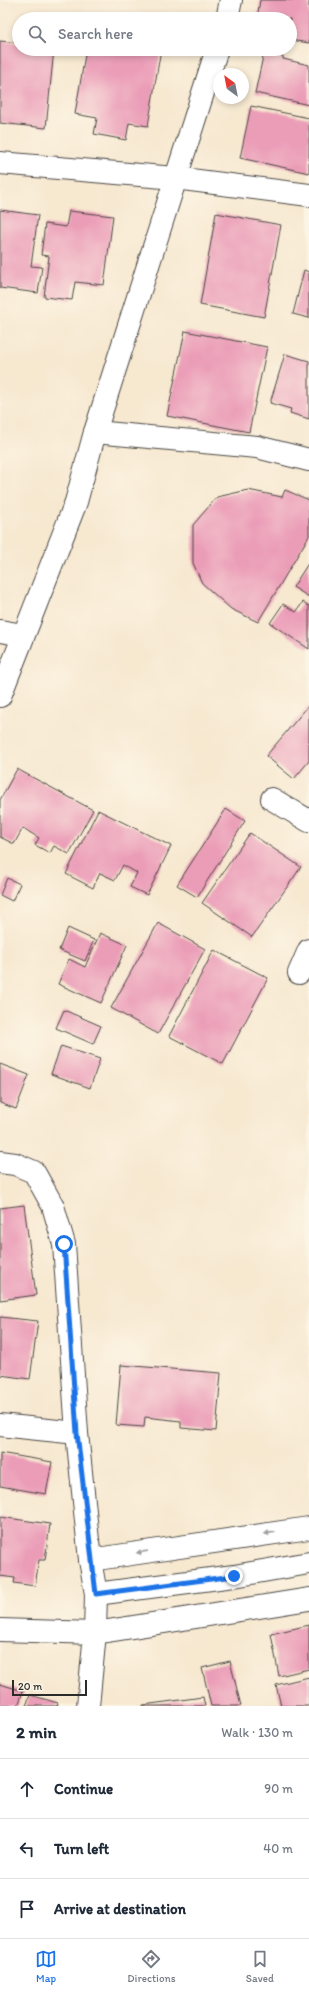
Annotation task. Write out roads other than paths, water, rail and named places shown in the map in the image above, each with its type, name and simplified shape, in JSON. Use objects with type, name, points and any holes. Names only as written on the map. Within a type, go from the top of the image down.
[{"type":"street","points":[[228,12],[231,0]]},
{"type":"street","points":[[0,696],[76,502],[95,432],[215,56]]},
{"type":"street","points":[[0,163],[176,178],[309,195]]},
{"type":"street","points":[[95,432],[256,447],[309,460]]},
{"type":"street","points":[[0,631],[23,635]]},
{"type":"street","points":[[272,799],[309,821]]},
{"type":"street","points":[[299,973],[309,950]]},
{"type":"street","points":[[0,1162],[15,1164],[34,1172],[53,1206],[64,1244],[77,1433],[90,1560],[96,1594],[95,1632],[88,1706]]},
{"type":"street","points":[[0,1425],[77,1433]]},
{"type":"street","points":[[90,1560],[309,1528]]},
{"type":"street","points":[[96,1594],[234,1576],[309,1563]]},
{"type":"street","points":[[0,1630],[95,1632],[309,1599]]}]
